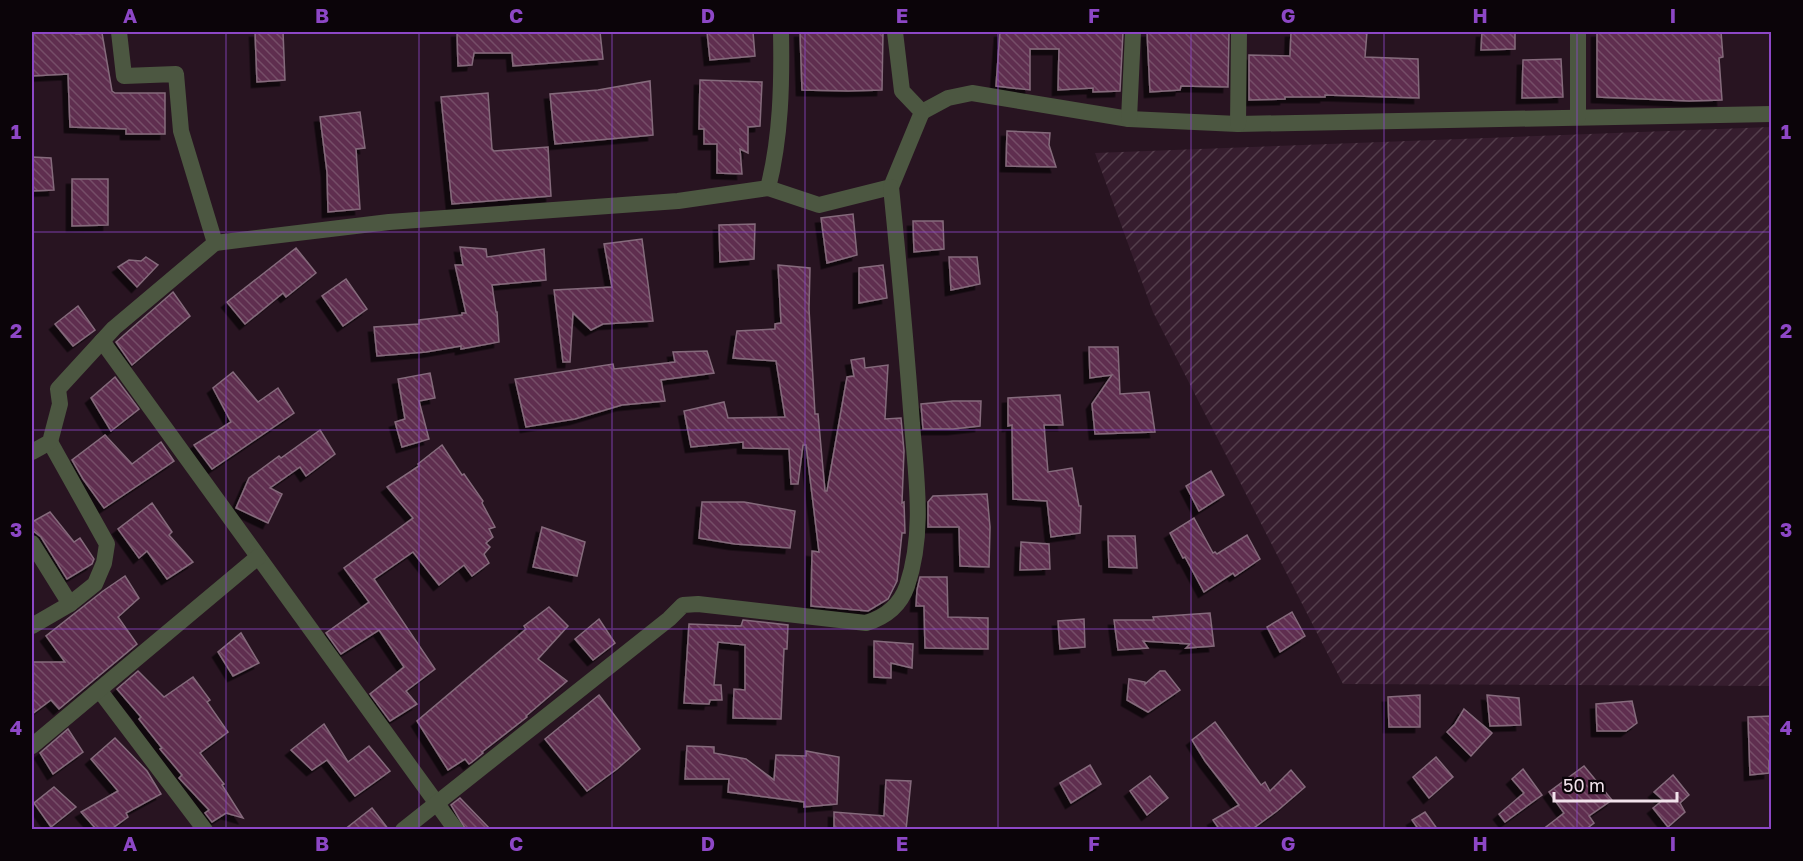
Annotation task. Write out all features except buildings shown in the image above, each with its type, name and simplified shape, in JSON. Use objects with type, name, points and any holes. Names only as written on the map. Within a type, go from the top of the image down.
[{"type":"street","points":[[119,32],[124,76],[176,74],[181,131],[215,243]]},
{"type":"street","points":[[768,188],[773,166],[782,78],[781,32]]},
{"type":"street","points":[[895,32],[902,91],[922,112]]},
{"type":"street","points":[[1129,119],[1132,32]]},
{"type":"street","points":[[1238,124],[1239,32]]},
{"type":"street","points":[[1578,32],[1578,117]]},
{"type":"street","points":[[403,830],[669,619],[683,605],[698,604],[866,623],[881,618],[896,606],[907,587],[914,559],[919,519],[906,343],[891,187],[922,112],[948,98],[972,93],[1129,119],[1238,124],[1772,114]]},
{"type":"street","points":[[32,626],[70,604],[95,584],[104,563],[107,544],[50,442],[60,404],[58,389],[114,328],[215,243],[389,222],[678,201],[768,188],[819,205],[891,187]]},
{"type":"street","points":[[102,341],[456,830]]},
{"type":"street","points":[[32,452],[50,442]]},
{"type":"street","points":[[32,543],[70,604]]},
{"type":"street","points":[[32,746],[258,557]]},
{"type":"street","points":[[100,691],[205,830]]},
{"type":"shaded area","points":[[1771,127],[1771,686],[1343,684],[1153,312],[1095,153]]}]
